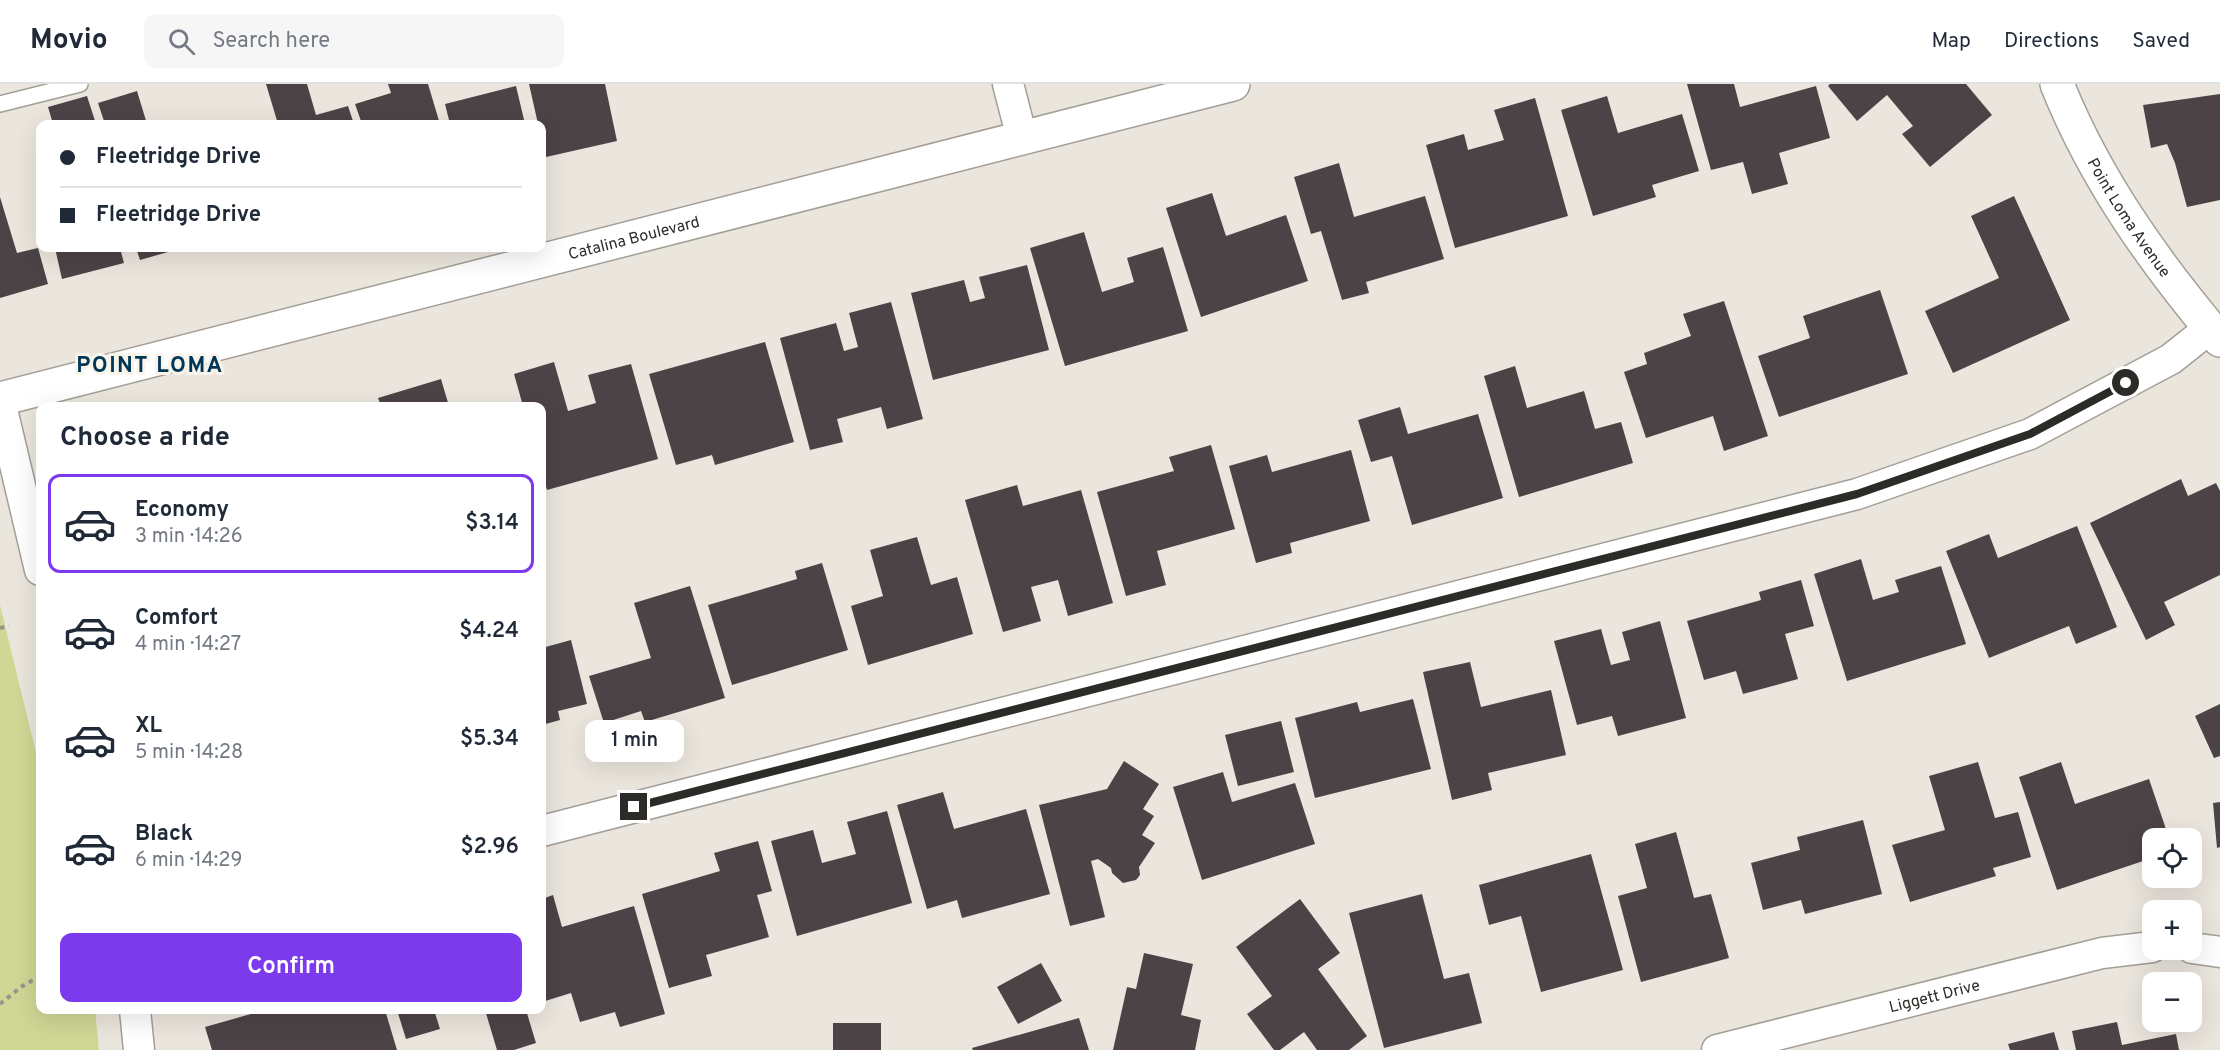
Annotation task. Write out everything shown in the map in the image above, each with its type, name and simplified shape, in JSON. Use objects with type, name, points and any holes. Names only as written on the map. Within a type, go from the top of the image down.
[{"type":"main road","name":"Catalina Boulevard","points":[[0,400],[1233,84]]},
{"type":"main road","name":"Point Loma Avenue","points":[[2057,84],[2077,129],[2129,221],[2164,272],[2215,334]]},
{"type":"street","points":[[1008,84],[1022,138]]},
{"type":"street","points":[[546,830],[1857,494],[2030,434],[2215,334]]},
{"type":"street","points":[[0,400],[36,553]]},
{"type":"street","name":"Liggett Drive","points":[[1718,1050],[2102,953],[2142,948]]},
{"type":"street","points":[[2202,949],[2220,952]]},
{"type":"street","points":[[135,1014],[139,1050]]},
{"type":"lane","points":[[0,104],[80,84]]},
{"type":"path","points":[[0,628],[9,626]]},
{"type":"path","points":[[0,1004],[36,978]]},
{"type":"green space","points":[[0,605],[36,753],[36,1014],[95,1014],[99,1050],[0,1050]]},
{"type":"building","points":[[266,84],[307,84],[316,115],[348,106],[353,120],[277,120]]},
{"type":"building","points":[[388,84],[428,84],[439,120],[361,120],[355,104],[391,93]]},
{"type":"building","points":[[529,84],[605,84],[617,141],[546,157],[546,120],[537,120]]},
{"type":"building","points":[[1687,84],[1734,84],[1740,107],[1816,86],[1830,138],[1779,153],[1788,184],[1752,194],[1743,162],[1711,170]]},
{"type":"building","points":[[1830,84],[1966,84],[1992,115],[1930,167],[1902,134],[1913,126],[1887,95],[1857,121],[1828,86]]},
{"type":"building","points":[[516,86],[524,120],[449,120],[445,104]]},
{"type":"building","points":[[137,91],[146,120],[104,120],[98,103]]},
{"type":"building","points":[[2220,94],[2220,200],[2187,207],[2175,163],[2167,144],[2151,148],[2143,105]]},
{"type":"building","points":[[87,96],[95,120],[52,120],[48,107]]},
{"type":"building","points":[[1607,96],[1618,133],[1682,114],[1699,171],[1652,185],[1656,197],[1593,216],[1561,110]]},
{"type":"building","points":[[1535,98],[1568,216],[1455,248],[1426,145],[1464,134],[1468,150],[1504,140],[1494,110]]},
{"type":"building","points":[[1339,163],[1354,217],[1425,196],[1444,259],[1366,282],[1369,293],[1342,300],[1321,231],[1311,234],[1294,177]]},
{"type":"building","points":[[1212,193],[1226,236],[1286,215],[1308,281],[1201,317],[1166,208]]},
{"type":"building","points":[[2014,196],[2070,320],[1953,373],[1925,311],[1999,278],[1971,216]]},
{"type":"building","points":[[0,197],[17,253],[36,248],[36,252],[39,252],[48,284],[0,298]]},
{"type":"building","points":[[1084,232],[1102,292],[1134,282],[1127,258],[1163,247],[1188,331],[1065,366],[1030,248]]},
{"type":"building","points":[[56,252],[121,252],[124,263],[62,279]]},
{"type":"building","points":[[137,252],[168,252],[140,260]]},
{"type":"building","points":[[1027,265],[1049,350],[933,380],[911,293],[964,280],[970,302],[985,298],[979,277]]},
{"type":"building","points":[[1880,290],[1908,374],[1779,417],[1758,356],[1810,338],[1803,316]]},
{"type":"building","points":[[1724,301],[1768,436],[1724,451],[1713,416],[1646,438],[1624,372],[1647,364],[1644,353],[1691,336],[1683,314]]},
{"type":"building","points":[[891,302],[923,419],[887,429],[881,407],[837,419],[843,442],[810,450],[780,338],[836,323],[844,351],[858,347],[849,313]]},
{"type":"building","points":[[765,342],[794,442],[715,465],[712,455],[676,465],[649,374]]},
{"type":"building","points":[[554,362],[568,411],[596,403],[588,375],[631,364],[658,459],[547,490],[546,402],[522,402],[514,374]]},
{"type":"building","points":[[1515,366],[1527,408],[1584,391],[1595,429],[1621,422],[1633,463],[1519,497],[1484,376]]},
{"type":"building","points":[[441,379],[448,402],[380,402],[378,398]]},
{"type":"building","points":[[1400,407],[1408,434],[1478,414],[1503,498],[1412,525],[1392,456],[1371,462],[1358,420]]},
{"type":"building","points":[[1211,445],[1235,529],[1157,551],[1166,585],[1126,596],[1097,492],[1174,471],[1169,457]]},
{"type":"building","points":[[1351,450],[1370,521],[1290,543],[1292,553],[1256,563],[1229,466],[1267,455],[1272,472]]},
{"type":"building","points":[[2181,479],[2188,496],[2216,483],[2220,491],[2220,575],[2164,602],[2175,625],[2146,640],[2090,523]]},
{"type":"building","points":[[1017,485],[1023,506],[1081,490],[1113,603],[1068,616],[1058,580],[1031,587],[1041,621],[1003,632],[965,500]]},
{"type":"building","points":[[2077,526],[2117,627],[2076,644],[2069,626],[1989,658],[1946,551],[1989,534],[1998,558]]},
{"type":"building","points":[[917,537],[931,585],[957,577],[973,634],[868,665],[851,606],[883,596],[870,550]]},
{"type":"building","points":[[1861,559],[1873,600],[1899,592],[1895,580],[1941,566],[1966,644],[1847,681],[1814,574]]},
{"type":"building","points":[[822,563],[848,650],[732,685],[708,605],[797,579],[795,571]]},
{"type":"building","points":[[1801,580],[1814,626],[1785,634],[1798,679],[1743,694],[1736,671],[1704,680],[1687,621],[1761,600],[1759,592]]},
{"type":"building","points":[[690,586],[725,698],[645,722],[641,711],[604,723],[589,676],[651,658],[634,603]]},
{"type":"building","points":[[1660,621],[1686,718],[1618,736],[1612,716],[1577,725],[1554,641],[1601,629],[1611,665],[1630,660],[1622,632]]},
{"type":"building","points":[[571,640],[587,704],[558,711],[560,720],[546,724],[546,647]]},
{"type":"building","points":[[1470,662],[1481,707],[1551,690],[1566,755],[1488,773],[1492,790],[1452,800],[1423,672]]},
{"type":"building","points":[[1413,699],[1431,769],[1315,798],[1295,718],[1357,702],[1360,712]]},
{"type":"building","points":[[2220,704],[2220,756],[2214,758],[2195,716]]},
{"type":"building","points":[[1281,721],[1294,772],[1238,786],[1225,735]]},
{"type":"building","points":[[1124,761],[1159,784],[1143,809],[1154,816],[1142,835],[1155,843],[1139,867],[1140,875],[1136,880],[1123,883],[1112,873],[1111,868],[1098,859],[1091,861],[1105,917],[1070,926],[1039,805],[1107,789]]},
{"type":"building","points":[[1978,762],[1995,818],[2018,812],[2031,857],[1993,868],[1996,876],[1910,902],[1892,845],[1945,830],[1929,776]]},
{"type":"building","points":[[2061,762],[2075,804],[2149,779],[2166,828],[2142,828],[2142,861],[2057,890],[2019,777]]},
{"type":"building","points":[[1223,772],[1232,802],[1295,783],[1315,844],[1202,880],[1173,787]]},
{"type":"building","points":[[943,792],[954,829],[1026,809],[1050,894],[962,918],[957,900],[927,909],[897,805]]},
{"type":"building","points":[[2220,802],[2220,847],[2217,848],[2213,803]]},
{"type":"building","points":[[887,811],[912,903],[797,936],[771,841],[813,830],[822,863],[856,854],[847,822]]},
{"type":"building","points":[[1863,820],[1882,894],[1805,914],[1801,900],[1763,910],[1751,863],[1800,850],[1797,837]]},
{"type":"building","points":[[1676,832],[1694,898],[1711,894],[1729,958],[1641,982],[1618,896],[1647,888],[1635,844]]},
{"type":"building","points":[[758,841],[772,891],[757,895],[769,937],[706,955],[712,976],[669,988],[642,894],[720,871],[714,853]]},
{"type":"building","points":[[1591,854],[1623,970],[1541,992],[1521,916],[1489,925],[1479,885]]},
{"type":"building","points":[[1422,894],[1444,979],[1469,973],[1482,1023],[1384,1048],[1349,913]]},
{"type":"building","points":[[553,895],[562,927],[634,906],[665,1014],[620,1027],[615,1012],[580,1022],[571,993],[546,1001],[546,898]]},
{"type":"building","points":[[1300,899],[1340,953],[1318,969],[1367,1036],[1349,1050],[1317,1050],[1304,1032],[1280,1050],[1274,1050],[1247,1014],[1272,996],[1236,947]]},
{"type":"building","points":[[1144,953],[1193,964],[1181,1015],[1201,1020],[1195,1050],[1113,1050],[1127,987],[1136,989]]},
{"type":"building","points":[[1041,963],[1062,1001],[1018,1024],[997,987]]},
{"type":"building","points":[[251,1014],[386,1014],[397,1050],[212,1050],[205,1027]]},
{"type":"building","points":[[398,1014],[435,1014],[440,1029],[406,1039]]},
{"type":"building","points":[[486,1014],[527,1014],[536,1043],[514,1050],[497,1050]]},
{"type":"building","points":[[1079,1018],[1089,1050],[973,1050],[972,1048]]},
{"type":"building","points":[[2117,1022],[2122,1045],[2176,1034],[2179,1050],[2076,1050],[2072,1031]]},
{"type":"building","points":[[833,1023],[881,1023],[881,1050],[833,1050]]},
{"type":"building","points":[[2054,1032],[2059,1050],[2010,1050],[2008,1044]]},
{"type":"district","name":"POINT LOMA","points":[[150,364]]},
{"type":"route","points":[[634,807],[1857,494],[2030,434],[2126,383]]}]
